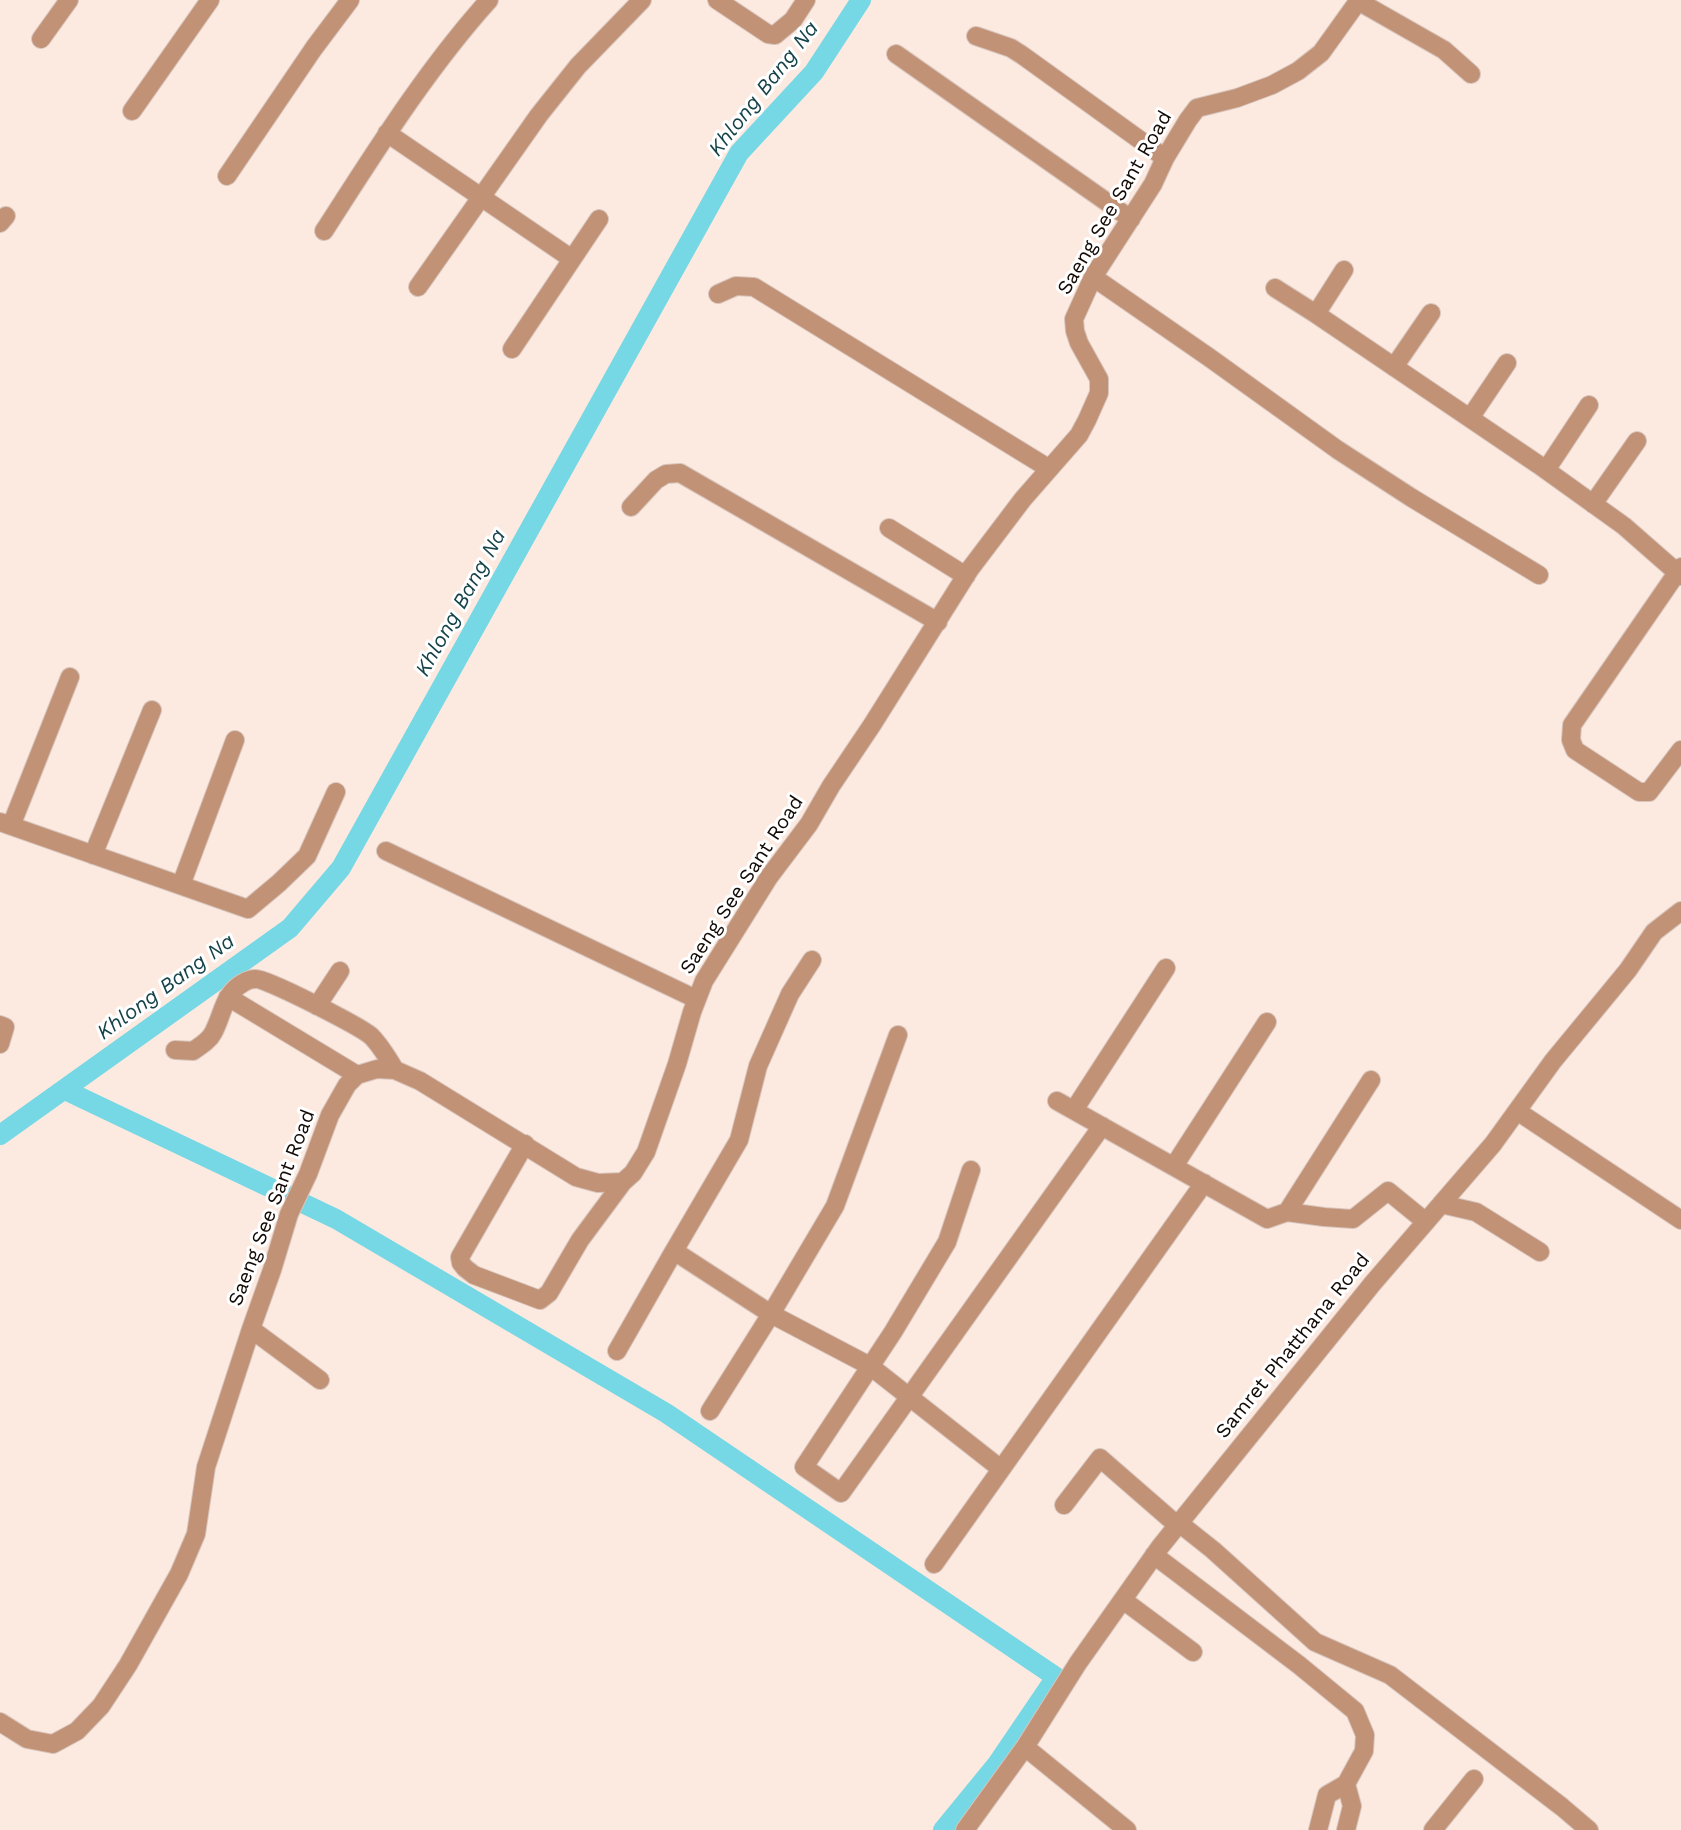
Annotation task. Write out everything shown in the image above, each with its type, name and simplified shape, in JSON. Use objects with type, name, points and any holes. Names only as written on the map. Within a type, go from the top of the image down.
[{"type":"street","points":[[41,39],[69,0]]},
{"type":"street","points":[[132,111],[210,0]]},
{"type":"street","points":[[226,177],[314,48],[350,0]]},
{"type":"street","points":[[324,231],[387,133],[450,47],[489,0]]},
{"type":"street","points":[[418,287],[508,158],[578,66],[642,0]]},
{"type":"street","points":[[717,0],[768,34],[776,35],[793,20],[807,0]]},
{"type":"street","points":[[1359,0],[1444,50],[1471,74]]},
{"type":"street","name":"Saeng See Sant Road","points":[[525,1144],[460,1257],[461,1263],[474,1275],[540,1300],[549,1293],[580,1240],[623,1182],[633,1173],[650,1143],[696,999],[704,981],[749,908],[809,824],[966,576],[1023,499],[1079,435],[1099,393],[1099,379],[1083,353],[1075,331],[1074,319],[1094,277],[1153,184],[1165,158],[1197,108],[1272,86],[1298,72],[1321,53],[1359,0]]},
{"type":"street","points":[[976,36],[1011,48],[1022,55],[1165,158]]},
{"type":"street","points":[[896,54],[1131,219]]},
{"type":"street","points":[[387,133],[572,259]]},
{"type":"street","points":[[512,349],[599,219]]},
{"type":"street","points":[[1316,314],[1344,270]]},
{"type":"street","points":[[1094,277],[1338,450],[1539,575]]},
{"type":"street","points":[[718,294],[736,286],[754,287],[1048,468]]},
{"type":"street","points":[[1275,288],[1546,470],[1624,526],[1680,572],[1572,725],[1571,740],[1575,750],[1638,792],[1649,792],[1681,750]]},
{"type":"street","points":[[1394,367],[1431,313]]},
{"type":"street","points":[[1470,418],[1508,363]]},
{"type":"street","points":[[1546,470],[1589,405]]},
{"type":"street","points":[[1593,504],[1636,441]]},
{"type":"street","points":[[631,507],[656,480],[666,474],[680,473],[938,622]]},
{"type":"street","points":[[889,528],[966,576]]},
{"type":"street","points":[[70,677],[6,824],[248,909],[307,856],[336,792]]},
{"type":"street","points":[[93,855],[152,710]]},
{"type":"street","points":[[181,885],[235,740]]},
{"type":"street","points":[[386,851],[696,999]]},
{"type":"street","name":"Samret Phatthana Road","points":[[965,1830],[1038,1728],[1078,1663],[1178,1524],[1373,1283],[1493,1144],[1553,1061],[1628,970],[1654,932],[1681,911]]},
{"type":"street","points":[[617,1351],[739,1140],[758,1066],[790,994],[812,960]]},
{"type":"street","points":[[1074,1110],[1166,968]]},
{"type":"street","points":[[317,1006],[340,971]]},
{"type":"street","points":[[175,1050],[193,1051],[213,1034],[224,1002],[235,988],[244,981],[257,978],[317,1006],[369,1035],[379,1045],[395,1070]]},
{"type":"street","points":[[228,997],[357,1075],[377,1069],[395,1070],[420,1081],[576,1177],[598,1183],[623,1182]]},
{"type":"street","points":[[1174,1166],[1267,1022]]},
{"type":"street","points":[[0,1025],[5,1027],[0,1044]]},
{"type":"street","points":[[710,1411],[771,1314],[834,1206],[898,1035]]},
{"type":"street","name":"Saeng See Sant Road","points":[[0,1722],[27,1739],[53,1744],[76,1731],[101,1706],[128,1665],[179,1574],[196,1534],[206,1467],[289,1214],[308,1174],[330,1115],[347,1085],[357,1075]]},
{"type":"street","points":[[1287,1212],[1371,1080]]},
{"type":"street","points":[[1057,1101],[1267,1219],[1287,1212],[1353,1219],[1388,1191],[1426,1221]]},
{"type":"street","points":[[1517,1111],[1681,1220]]},
{"type":"street","points":[[971,1170],[947,1242],[804,1467],[841,1493],[1102,1126]]},
{"type":"street","points":[[934,1564],[1204,1183]]},
{"type":"street","points":[[1441,1204],[1476,1212],[1540,1252]]},
{"type":"street","points":[[674,1251],[771,1314],[870,1366],[1001,1469]]},
{"type":"street","points":[[251,1329],[320,1380]]},
{"type":"street","points":[[1064,1505],[1100,1458],[1178,1524],[1213,1550],[1315,1642],[1390,1675],[1589,1830]]},
{"type":"street","points":[[1154,1555],[1299,1665],[1355,1711],[1365,1735],[1364,1750],[1346,1784],[1327,1795],[1318,1830]]},
{"type":"street","points":[[1123,1600],[1193,1652]]},
{"type":"street","points":[[1025,1747],[1127,1830]]},
{"type":"street","points":[[1432,1830],[1474,1779]]},
{"type":"street","points":[[1346,1784],[1352,1806],[1346,1830]]},
{"type":"waterway","name":"Khlong Bang Na","points":[[0,1135],[290,928],[341,868],[739,153],[814,72],[861,0]]},
{"type":"waterway","points":[[65,1090],[336,1219],[666,1413],[1056,1677],[997,1764],[943,1830]]}]
